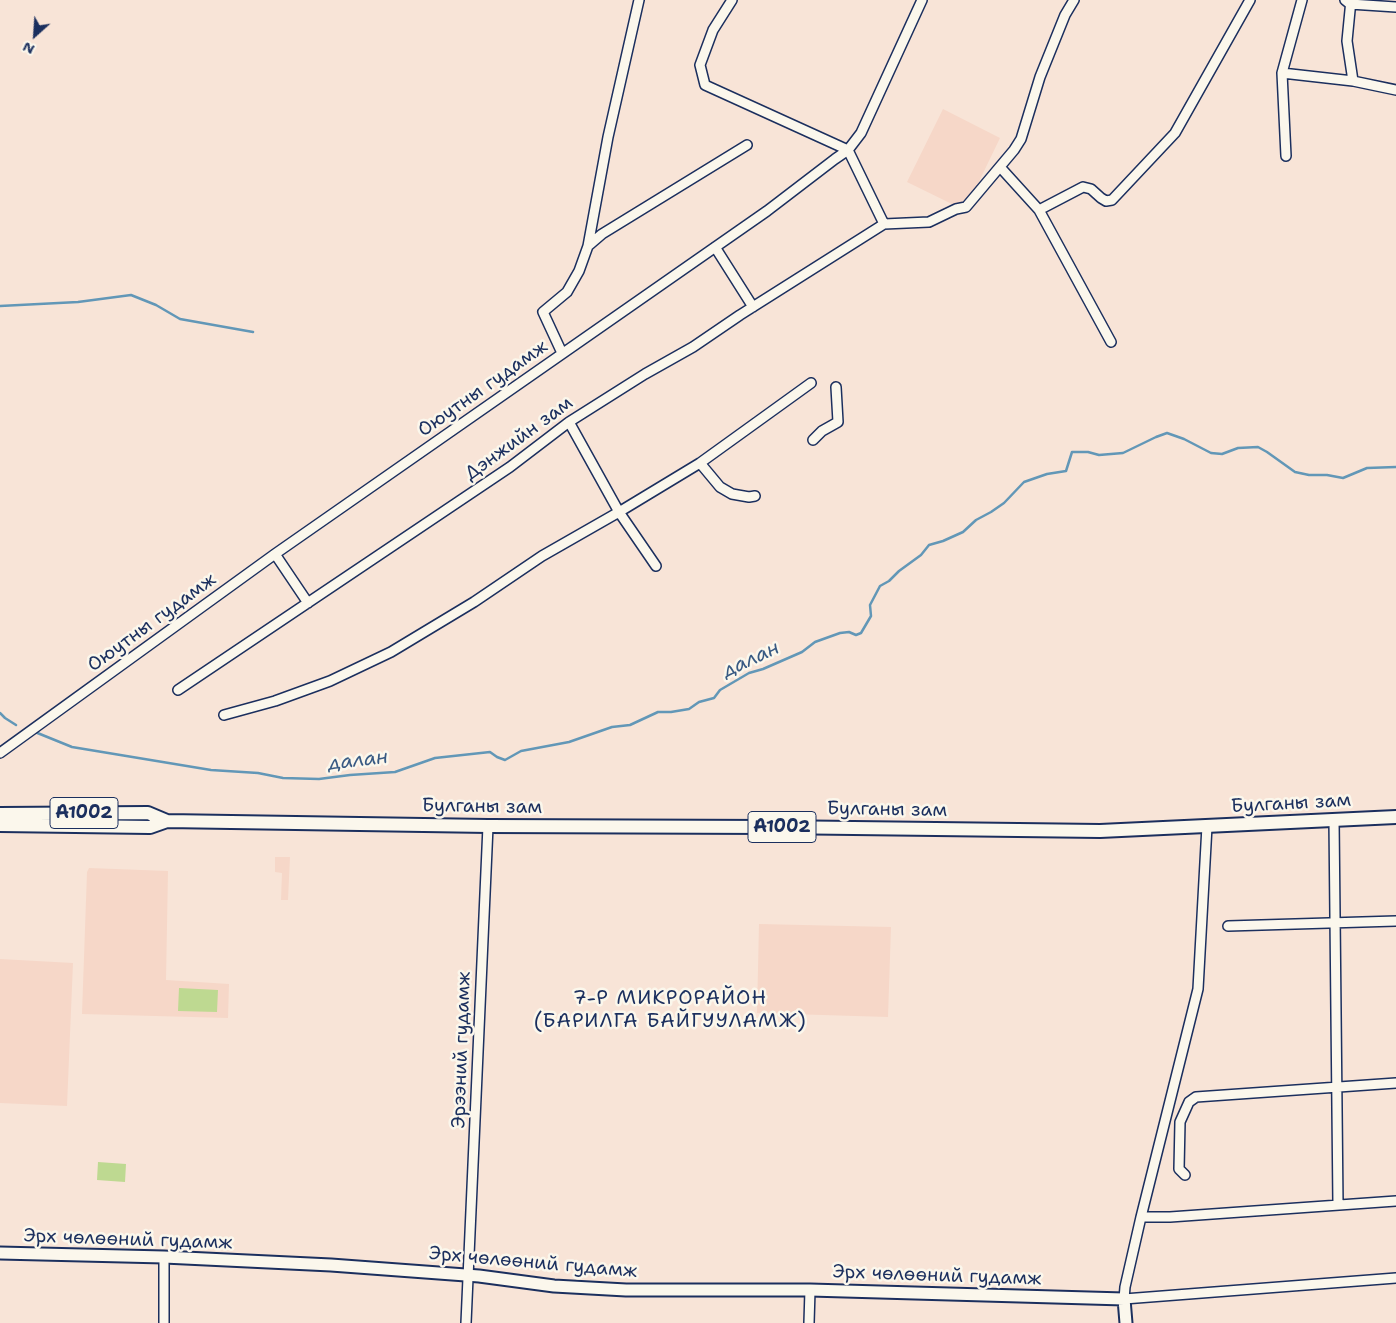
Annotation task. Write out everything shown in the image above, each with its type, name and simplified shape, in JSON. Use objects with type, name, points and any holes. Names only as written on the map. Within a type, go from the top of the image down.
[{"type":"highway","name":"Булганы зам","points":[[4,812],[148,813],[167,821]]},
{"type":"highway","name":"Булганы зам","points":[[0,825],[150,827],[167,821],[488,826],[1091,831],[1396,817]]},
{"type":"main road","name":"Эрх чөлөөний гудамж","points":[[0,1253],[164,1257],[330,1265],[469,1275],[554,1286],[626,1290],[810,1290],[1124,1299]]},
{"type":"main road","points":[[1124,1299],[1126,1323]]},
{"type":"street","points":[[562,353],[543,312],[567,292],[579,271],[588,246],[608,137],[639,0]]},
{"type":"street","points":[[732,0],[713,30],[700,65],[705,84],[848,150],[884,224],[929,222],[956,209],[966,207],[1000,167],[1014,150],[1020,138],[1040,77],[1065,15],[1074,0]]},
{"type":"street","name":"Оюутны гудамж","points":[[0,752],[275,554],[768,211],[848,150],[861,133],[922,0]]},
{"type":"street","points":[[1039,210],[1083,187],[1091,189],[1106,201],[1112,200],[1175,133],[1250,0]]},
{"type":"street","points":[[1286,156],[1282,73],[1302,0]]},
{"type":"street","points":[[1353,81],[1347,41],[1350,8],[1348,1],[1396,7]]},
{"type":"street","points":[[1282,73],[1353,81],[1396,90]]},
{"type":"street","points":[[588,246],[602,234],[747,145]]},
{"type":"street","points":[[1000,167],[1039,210],[1111,342]]},
{"type":"street","name":"Дэнжийн зам","points":[[178,690],[510,467],[569,422],[645,374],[693,347],[884,224]]},
{"type":"street","points":[[715,247],[753,307]]},
{"type":"street","points":[[224,715],[275,701],[330,681],[391,652],[474,602],[542,556],[700,463],[811,383]]},
{"type":"street","points":[[813,440],[822,431],[838,422],[836,387]]},
{"type":"street","points":[[569,422],[619,512],[656,566]]},
{"type":"street","points":[[700,463],[720,487],[732,494],[749,497],[755,496]]},
{"type":"street","points":[[275,554],[308,603]]},
{"type":"street","points":[[1334,820],[1338,1205]]},
{"type":"street","name":"Эрээний гудамж","points":[[466,1323],[488,826]]},
{"type":"street","points":[[1207,826],[1198,989],[1141,1217],[1124,1299],[1396,1278]]},
{"type":"street","points":[[1228,926],[1396,921]]},
{"type":"street","points":[[1185,1175],[1179,1169],[1180,1122],[1190,1102],[1196,1098],[1396,1083]]},
{"type":"street","points":[[1141,1217],[1170,1217],[1396,1201]]},
{"type":"street","points":[[164,1257],[164,1323]]},
{"type":"street","points":[[809,1323],[810,1290]]},
{"type":"shaded area","points":[[943,109],[1000,138],[973,194],[956,206],[907,182]]},
{"type":"shaded area","points":[[275,857],[290,857],[288,900],[281,900],[282,873],[275,872]]},
{"type":"shaded area","points":[[89,868],[168,871],[166,980],[229,984],[228,1018],[82,1014],[87,872]]},
{"type":"shaded area","points":[[759,924],[891,927],[888,1017],[757,1013]]},
{"type":"shaded area","points":[[0,959],[73,963],[67,1106],[0,1103]]},
{"type":"green space","points":[[179,988],[218,990],[217,1012],[178,1011]]},
{"type":"green space","points":[[98,1162],[126,1164],[125,1182],[97,1180]]},
{"type":"waterway","points":[[0,306],[78,302],[131,295],[156,305],[180,319],[253,332]]},
{"type":"waterway","name":"далан","points":[[35,732],[72,747],[211,770],[258,773],[283,778],[319,779],[395,772],[435,758],[490,752],[505,760],[521,751],[569,742],[612,727],[630,725],[658,712],[689,709],[699,702],[714,698],[720,690],[749,673],[802,652],[815,642],[840,633],[849,632],[856,635],[861,633],[871,616],[870,605],[880,586],[921,555],[929,545],[963,532],[976,520],[1004,503],[1024,482],[1047,474],[1066,471],[1072,452],[1088,452],[1099,455],[1123,453],[1167,433],[1184,439],[1211,453],[1222,454],[1238,448],[1258,447],[1295,472],[1309,475],[1327,475],[1343,478],[1367,468],[1396,467]]},
{"type":"waterway","points":[[0,713],[16,725]]},
{"type":"district","name":"7-Р МИКРОРАЙОН (БАРИЛГА БАЙГУУЛАМЖ)","points":[[670,1010]]}]
